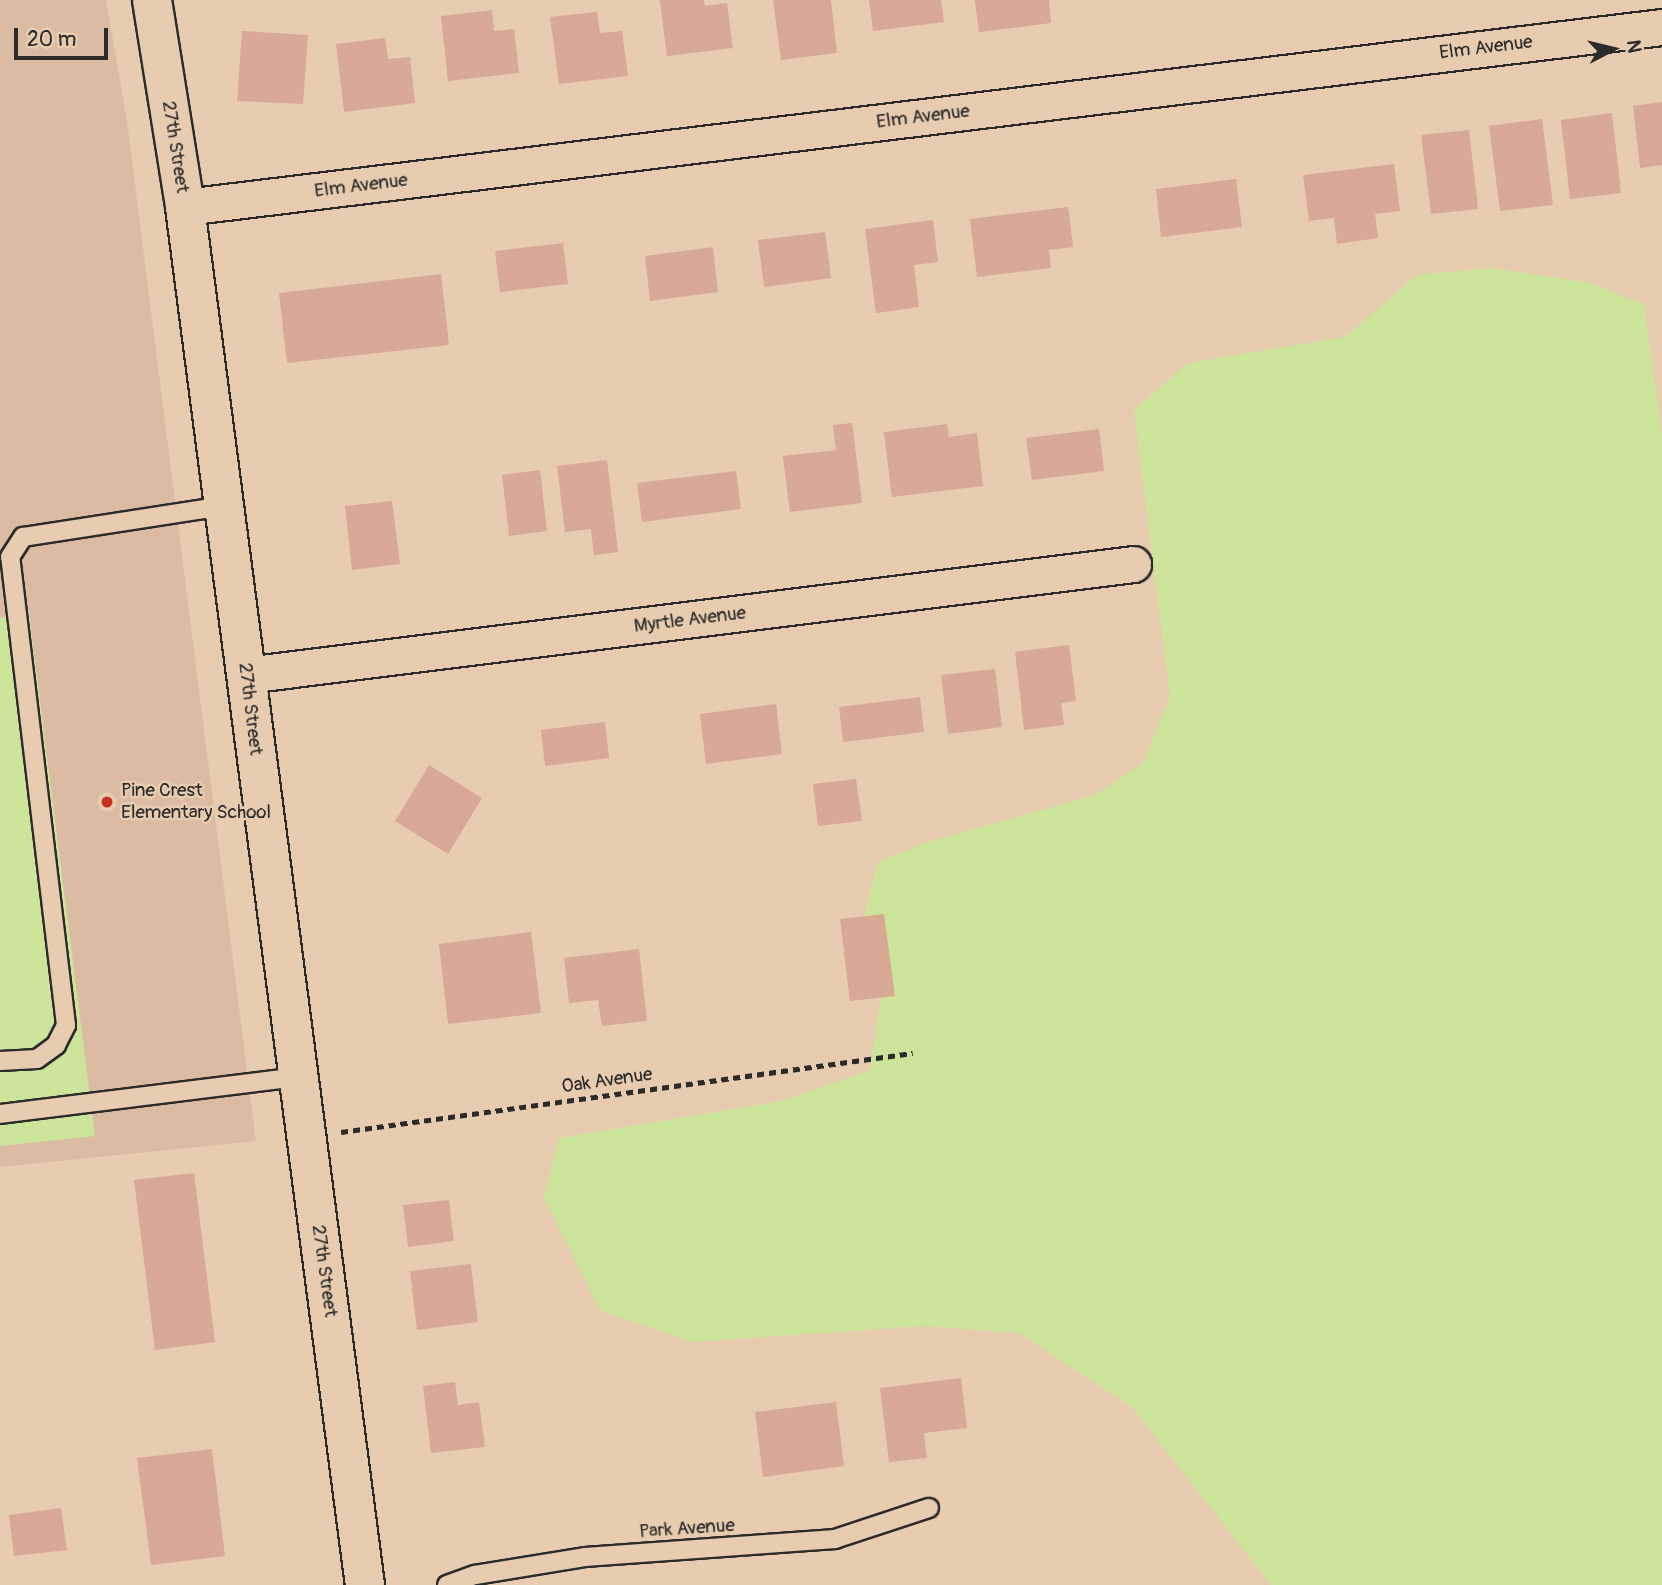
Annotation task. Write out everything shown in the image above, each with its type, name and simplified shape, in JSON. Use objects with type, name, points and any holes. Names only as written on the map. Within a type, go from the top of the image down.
[{"type":"main road","name":"27th Street","points":[[152,0],[185,208],[365,1585]]},
{"type":"street","name":"Elm Avenue","points":[[185,208],[1662,27]]},
{"type":"street","name":"Myrtle Avenue","points":[[246,675],[1133,564]]},
{"type":"lane","points":[[0,1061],[37,1059],[57,1045],[66,1025],[10,557],[23,537],[224,506]]},
{"type":"lane","points":[[0,1114],[298,1077]]},
{"type":"lane","name":"Park Avenue","points":[[447,1585],[475,1576],[585,1557],[835,1539],[929,1508]]},
{"type":"path","name":"Oak Avenue","points":[[306,1137],[913,1053]]},
{"type":"shaded area","name":"Pine Crest Elementary School","points":[[0,0],[106,0],[127,121],[256,1141],[0,1167]]},
{"type":"green space","points":[[1490,268],[1586,282],[1644,304],[1662,438],[1662,1585],[1271,1585],[1132,1407],[1019,1333],[924,1326],[692,1342],[600,1310],[544,1198],[559,1138],[781,1101],[870,1070],[881,995],[864,917],[878,862],[928,842],[1095,795],[1143,763],[1170,697],[1134,410],[1188,363],[1345,337],[1417,275]]},
{"type":"green space","points":[[29,614],[95,1136],[0,1146],[0,618]]},
{"type":"building","points":[[660,0],[704,0],[705,6],[727,3],[733,48],[667,56]]},
{"type":"building","points":[[773,0],[831,0],[837,53],[781,60]]},
{"type":"building","points":[[869,0],[941,0],[944,22],[873,31]]},
{"type":"building","points":[[975,0],[1049,0],[1051,23],[979,32]]},
{"type":"building","points":[[492,10],[494,31],[514,29],[519,73],[448,81],[441,16]]},
{"type":"building","points":[[597,12],[600,33],[622,31],[628,76],[559,84],[550,17]]},
{"type":"building","points":[[242,31],[308,35],[303,104],[237,101]]},
{"type":"building","points":[[385,38],[388,59],[410,57],[415,103],[344,112],[336,44]]},
{"type":"building","points":[[1662,102],[1662,165],[1640,168],[1633,106]]},
{"type":"building","points":[[1612,113],[1621,193],[1570,199],[1561,120]]},
{"type":"building","points":[[1542,119],[1553,205],[1500,211],[1489,126]]},
{"type":"building","points":[[1469,130],[1478,209],[1431,214],[1421,135]]},
{"type":"building","points":[[1394,164],[1400,211],[1375,214],[1378,238],[1337,244],[1334,218],[1309,221],[1303,175]]},
{"type":"building","points":[[1236,179],[1242,227],[1161,237],[1156,189]]},
{"type":"building","points":[[1068,207],[1073,247],[1049,250],[1051,268],[977,277],[970,219]]},
{"type":"building","points":[[933,220],[938,262],[914,265],[919,307],[876,313],[865,229]]},
{"type":"building","points":[[825,232],[831,278],[764,287],[758,240]]},
{"type":"building","points":[[563,243],[568,284],[500,292],[495,251]]},
{"type":"building","points":[[713,247],[718,292],[650,301],[645,256]]},
{"type":"building","points":[[441,274],[449,345],[287,363],[279,293]]},
{"type":"building","points":[[852,423],[862,503],[790,512],[783,456],[836,450],[833,425]]},
{"type":"building","points":[[947,424],[949,437],[977,433],[983,486],[892,497],[884,432]]},
{"type":"building","points":[[1099,429],[1104,471],[1032,480],[1026,438]]},
{"type":"building","points":[[607,460],[618,552],[594,555],[591,529],[565,532],[557,466]]},
{"type":"building","points":[[540,470],[547,531],[509,536],[502,475]]},
{"type":"building","points":[[736,471],[741,509],[642,522],[637,483]]},
{"type":"building","points":[[392,501],[400,564],[352,570],[345,506]]},
{"type":"building","points":[[1069,645],[1076,701],[1061,703],[1064,725],[1024,730],[1015,652]]},
{"type":"building","points":[[995,669],[1002,727],[948,734],[941,675]]},
{"type":"building","points":[[920,697],[924,732],[843,742],[839,707]]},
{"type":"building","points":[[776,704],[782,754],[706,764],[700,714]]},
{"type":"building","points":[[605,722],[609,758],[545,766],[541,730]]},
{"type":"building","points":[[429,765],[482,798],[448,854],[395,821]]},
{"type":"building","points":[[856,779],[862,821],[818,826],[813,784]]},
{"type":"building","points":[[884,914],[895,996],[850,1001],[840,919]]},
{"type":"building","points":[[531,932],[541,1013],[448,1024],[439,944]]},
{"type":"building","points":[[639,949],[647,1021],[602,1026],[598,1000],[569,1003],[564,958]]},
{"type":"building","points":[[194,1173],[215,1342],[155,1350],[134,1180]]},
{"type":"building","points":[[449,1200],[454,1241],[408,1247],[403,1205]]},
{"type":"building","points":[[471,1264],[478,1322],[417,1330],[410,1271]]},
{"type":"building","points":[[961,1378],[967,1428],[924,1433],[927,1458],[889,1462],[880,1388]]},
{"type":"building","points":[[455,1382],[458,1405],[479,1402],[485,1447],[431,1453],[423,1386]]},
{"type":"building","points":[[836,1402],[844,1466],[763,1477],[755,1412]]},
{"type":"building","points":[[212,1449],[225,1556],[151,1565],[137,1458]]},
{"type":"building","points":[[61,1508],[67,1550],[14,1556],[9,1515]]},
{"type":"place","name":"Pine Crest Elementary School","points":[[107,802]]}]
